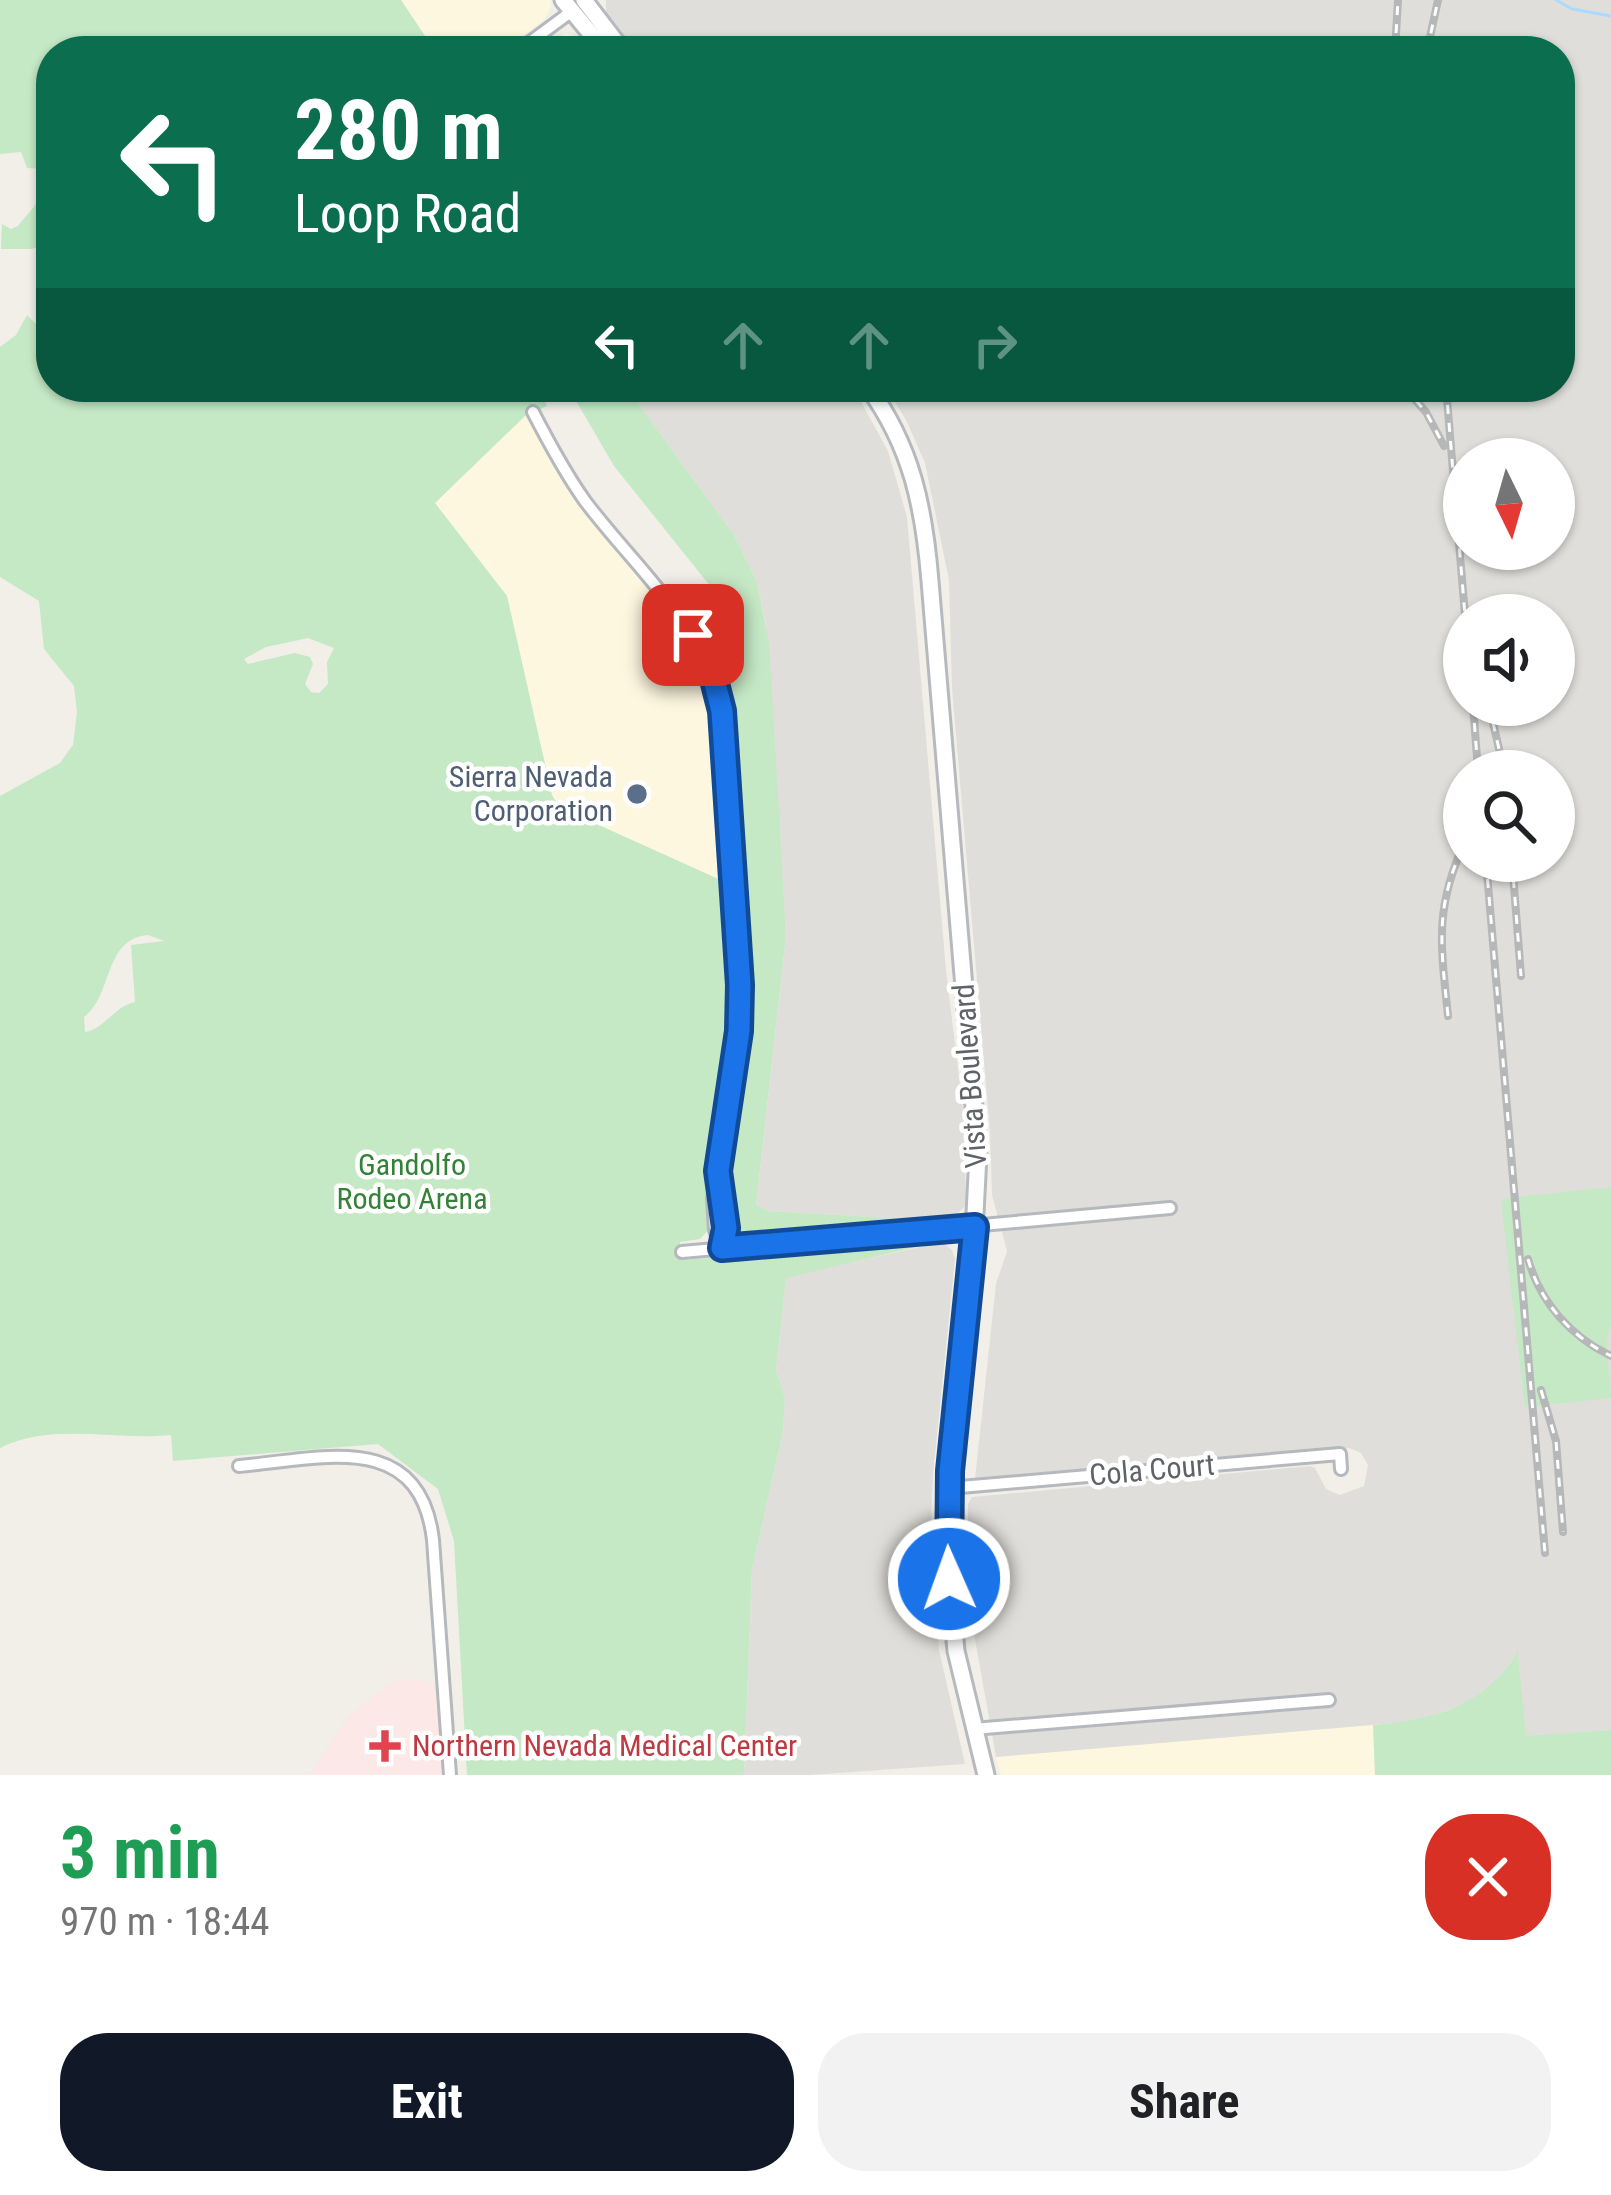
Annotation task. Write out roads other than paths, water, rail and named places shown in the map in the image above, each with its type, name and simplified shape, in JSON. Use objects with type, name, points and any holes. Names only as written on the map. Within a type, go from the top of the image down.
[{"type":"main road","points":[[573,4],[595,36]]},
{"type":"main road","points":[[573,4],[607,36]]},
{"type":"main road","name":"Vista Boulevard","points":[[877,402],[908,456],[923,513],[975,1117],[975,1227],[949,1488],[951,1604],[986,1775]]},
{"type":"street","points":[[536,36],[573,4]]},
{"type":"street","points":[[533,412],[587,504],[693,635],[721,700],[741,1000],[712,1199],[722,1248]]},
{"type":"street","points":[[682,1252],[1170,1208]]},
{"type":"street","name":"Cola Court","points":[[949,1488],[1340,1454],[1341,1469]]},
{"type":"street","points":[[239,1466],[367,1457],[393,1467],[419,1491],[431,1526],[450,1775]]},
{"type":"street","points":[[973,1729],[1329,1700]]},
{"type":"waterway","points":[[1556,0],[1572,9],[1611,16]]},
{"type":"railway","points":[[1396,36],[1398,0]]},
{"type":"railway","points":[[1430,36],[1438,0]]},
{"type":"railway","points":[[1417,402],[1443,444]]},
{"type":"railway","points":[[1447,402],[1463,594]]},
{"type":"railway","points":[[1475,726],[1476,750]]},
{"type":"railway","points":[[1494,726],[1499,750]]},
{"type":"railway","points":[[1448,1016],[1442,948],[1450,882]]},
{"type":"railway","points":[[1488,882],[1545,1553]]},
{"type":"railway","points":[[1514,882],[1521,976]]},
{"type":"railway","points":[[1528,1259],[1540,1290],[1559,1316],[1611,1356]]},
{"type":"railway","points":[[1541,1390],[1556,1441],[1563,1532]]},
{"type":"place","name":"Sierra Nevada Corporation","points":[[637,794]]},
{"type":"place","name":"Northern Nevada Medical Center","points":[[385,1746]]},
{"type":"park label","name":"Gandolfo Rodeo Arena","points":[[412,1182]]}]
